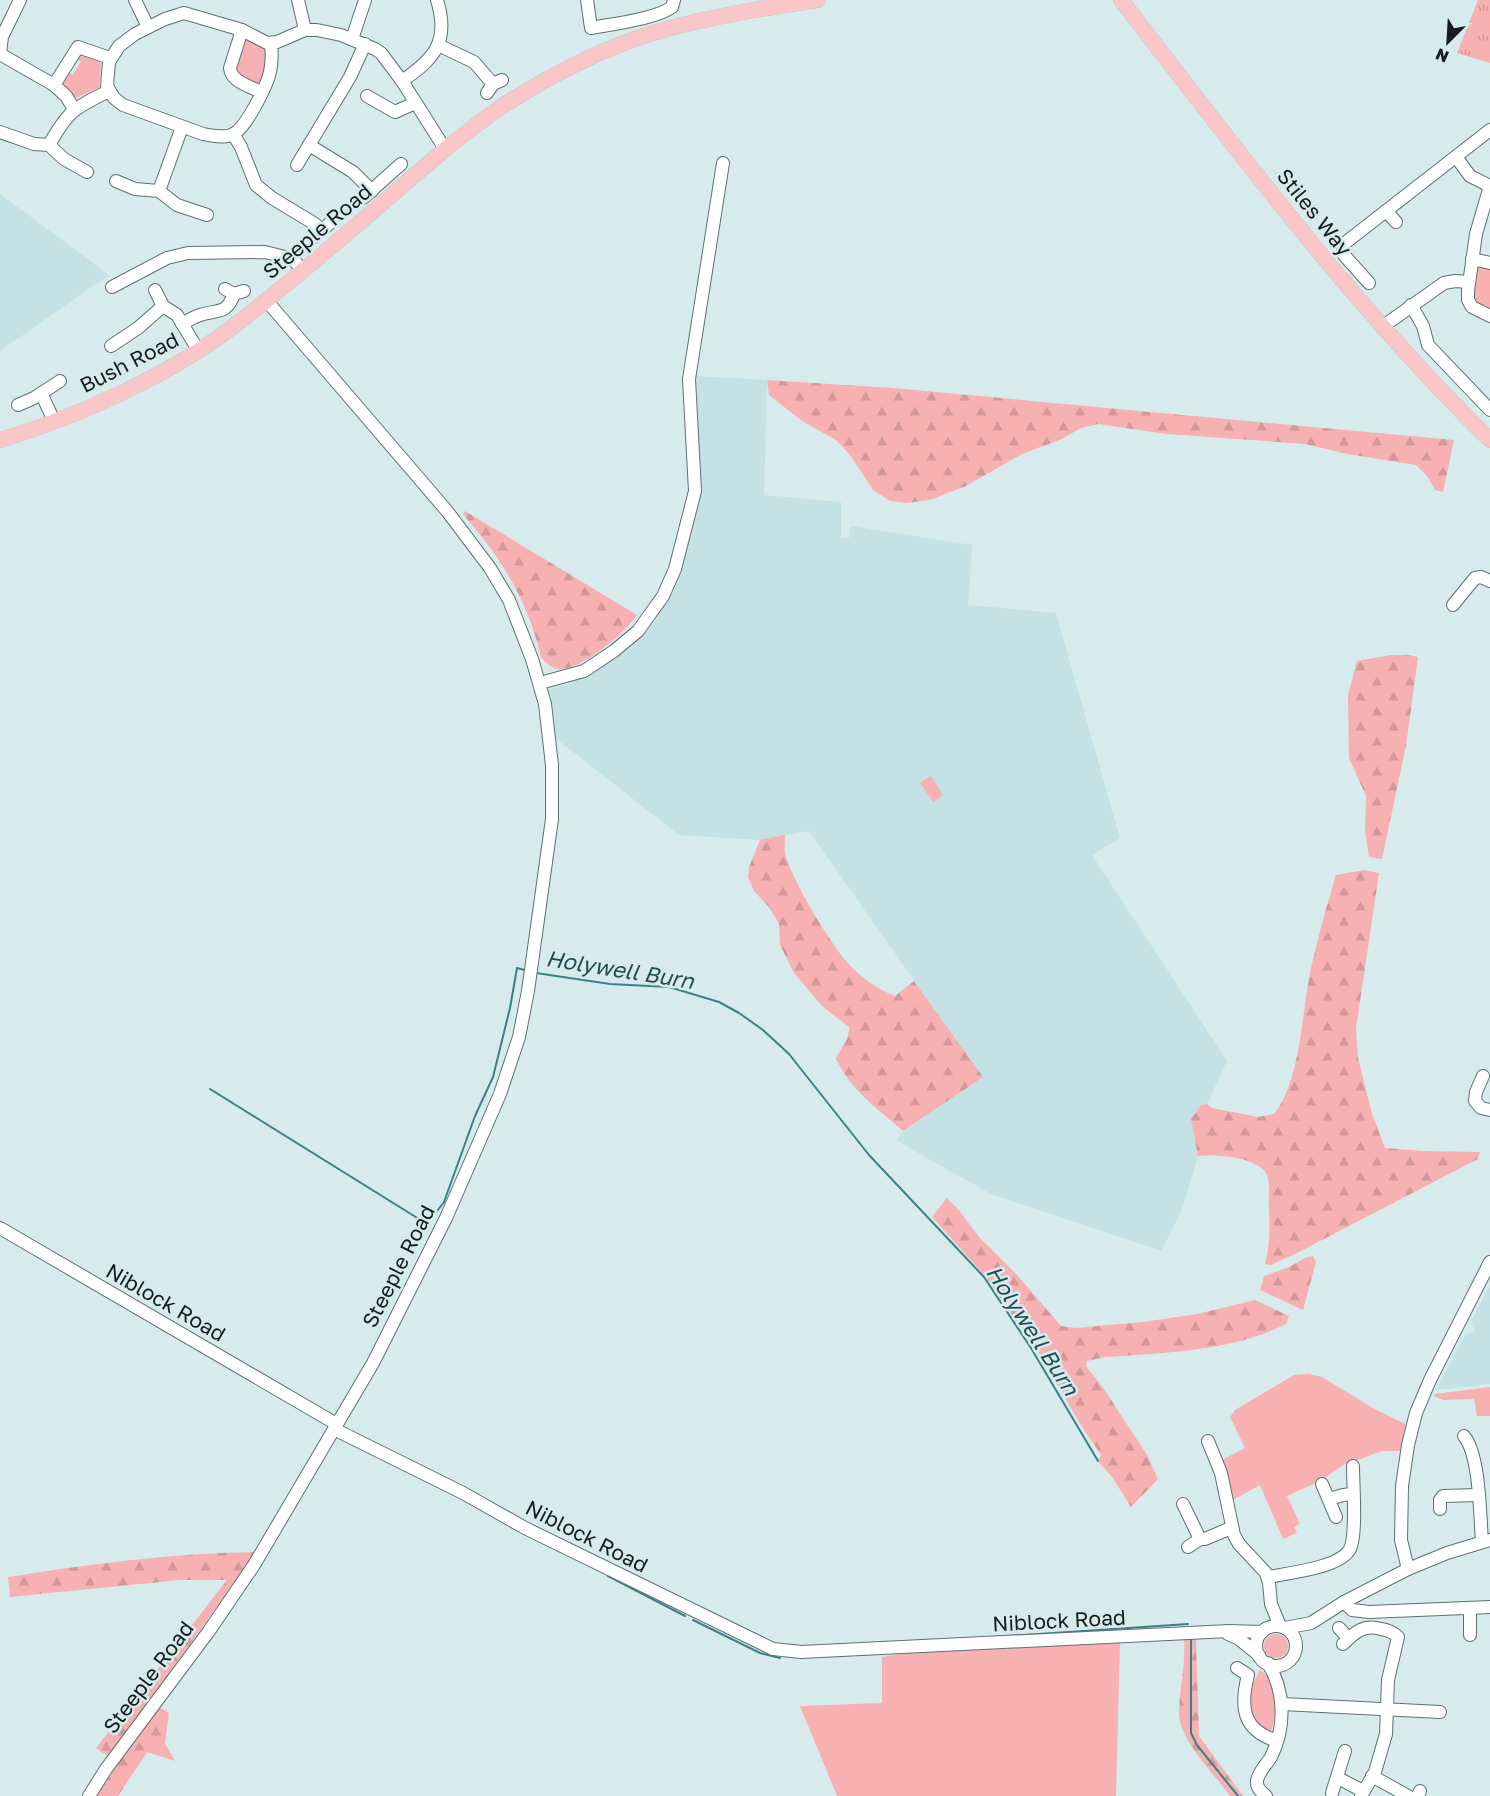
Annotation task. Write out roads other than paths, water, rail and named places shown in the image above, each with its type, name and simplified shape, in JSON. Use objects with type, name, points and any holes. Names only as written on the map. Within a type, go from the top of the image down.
[{"type":"main road","name":"Steeple Road","points":[[266,300],[445,149],[499,109],[570,68],[614,48],[658,32],[724,15],[818,0]]},
{"type":"main road","name":"Stiles Way","points":[[1121,0],[1209,114],[1382,327],[1454,405],[1490,440]]},
{"type":"main road","name":"Bush Road","points":[[0,440],[54,421],[138,384],[198,350],[266,300]]},
{"type":"street","points":[[20,0],[2,37],[0,53],[54,85],[66,96],[74,109]]},
{"type":"street","points":[[135,0],[148,27]]},
{"type":"street","points":[[298,0],[305,30]]},
{"type":"street","points":[[352,39],[365,0]]},
{"type":"street","points":[[402,81],[426,63],[438,45],[441,21],[437,0]]},
{"type":"street","points":[[587,0],[591,27],[626,22],[666,11],[672,7],[674,0]]},
{"type":"street","points":[[271,44],[269,74],[243,125],[233,134],[215,136],[182,127],[123,105],[114,99],[109,91],[107,75],[110,58],[123,42],[184,6],[271,44],[305,30],[324,31],[365,44],[381,53],[402,81],[445,149]]},
{"type":"street","points":[[242,30],[230,68],[231,74],[236,80],[261,92]]},
{"type":"street","points":[[297,165],[350,77],[365,44]]},
{"type":"street","points":[[438,45],[474,62],[494,86]]},
{"type":"street","points":[[54,85],[78,47],[110,58]]},
{"type":"street","points":[[49,145],[66,117],[74,109],[109,91]]},
{"type":"street","points":[[367,96],[395,112],[415,103]]},
{"type":"street","points":[[159,191],[182,127]]},
{"type":"street","points":[[1369,283],[1344,255],[1345,243],[1490,129]]},
{"type":"street","points":[[0,132],[34,144],[49,145],[64,159],[87,172]]},
{"type":"street","points":[[233,134],[241,147],[256,185],[322,230]]},
{"type":"street","points":[[309,145],[358,176],[367,194],[401,164]]},
{"type":"street","points":[[1456,157],[1473,178],[1490,186],[1478,226],[1468,298],[1475,310],[1490,316]]},
{"type":"street","points":[[540,683],[584,671],[638,631],[663,596],[675,569],[694,492],[689,378],[723,163]]},
{"type":"street","points":[[116,181],[135,189],[159,191],[177,205],[207,215]]},
{"type":"street","points":[[1386,211],[1396,222]]},
{"type":"street","points":[[112,287],[167,258],[188,253],[265,252],[293,259],[302,270]]},
{"type":"street","points":[[1473,259],[1490,263]]},
{"type":"street","points":[[1382,327],[1447,282],[1469,282]]},
{"type":"street","points":[[155,290],[163,306],[177,315],[198,350]]},
{"type":"street","points":[[182,324],[200,315],[219,312],[227,306],[234,291]]},
{"type":"street","name":"Steeple Road","points":[[89,1796],[106,1769],[209,1631],[254,1565],[373,1363],[446,1218],[486,1128],[513,1059],[531,973],[553,801],[548,721],[540,683],[509,600],[465,533],[266,300]]},
{"type":"street","points":[[1412,305],[1421,320],[1426,342],[1431,349],[1490,410]]},
{"type":"street","points":[[111,346],[138,328],[163,306]]},
{"type":"street","points":[[18,405],[60,381]]},
{"type":"street","points":[[41,393],[54,421]]},
{"type":"street","points":[[1453,605],[1466,598],[1473,573],[1490,581]]},
{"type":"street","points":[[1483,1076],[1475,1094],[1475,1101],[1481,1108],[1490,1110]]},
{"type":"street","name":"Niblock Road","points":[[0,1228],[333,1422],[338,1431],[463,1493],[525,1528],[773,1649],[801,1652],[1263,1632]]},
{"type":"street","points":[[1408,1569],[1402,1548],[1402,1486],[1408,1445],[1416,1413],[1430,1380],[1490,1262]]},
{"type":"street","points":[[1266,1796],[1257,1786],[1257,1780],[1272,1755],[1277,1741],[1282,1704],[1281,1691],[1293,1654],[1302,1634],[1311,1623],[1344,1602],[1408,1569],[1486,1541],[1478,1495],[1484,1481],[1472,1448],[1464,1436]]},
{"type":"street","points":[[1207,1449],[1225,1491],[1231,1528],[1239,1544],[1264,1569],[1268,1577],[1271,1604],[1283,1627],[1294,1636],[1293,1654],[1280,1665],[1263,1659],[1239,1639],[1222,1632]]},
{"type":"street","points":[[1268,1577],[1319,1567],[1347,1554],[1353,1538],[1353,1466]]},
{"type":"street","points":[[1322,1484],[1336,1517]]},
{"type":"street","points":[[1329,1499],[1353,1494]]},
{"type":"street","points":[[1440,1509],[1440,1500],[1443,1496],[1478,1495]]},
{"type":"street","points":[[1183,1504],[1200,1539]]},
{"type":"street","points":[[1188,1547],[1200,1539],[1231,1528]]},
{"type":"street","points":[[1344,1602],[1352,1610],[1369,1612],[1490,1607]]},
{"type":"street","points":[[1271,1604],[1263,1632],[1257,1642],[1263,1659],[1281,1691]]},
{"type":"street","points":[[1470,1608],[1470,1635]]},
{"type":"street","points":[[1263,1632],[1270,1627],[1311,1623]]},
{"type":"street","points":[[1338,1778],[1362,1794],[1372,1776],[1386,1734],[1388,1680],[1398,1637],[1388,1630],[1367,1626],[1358,1630],[1346,1641],[1339,1628]]},
{"type":"street","points":[[1237,1668],[1248,1675],[1243,1702],[1248,1721],[1258,1733],[1277,1741]]},
{"type":"street","points":[[1282,1704],[1440,1712]]},
{"type":"street","points":[[1332,1793],[1345,1750]]},
{"type":"street","points":[[1372,1776],[1408,1796]]},
{"type":"waterway","name":"Holywell Burn","points":[[210,1089],[427,1224],[444,1202],[475,1116],[493,1077],[517,968],[525,970]]},
{"type":"waterway","name":"Holywell Burn","points":[[536,973],[610,984],[669,987],[719,1002],[763,1030],[789,1054],[869,1155],[984,1277],[1031,1348],[1098,1461]]},
{"type":"waterway","points":[[608,1576],[685,1616]]},
{"type":"waterway","points":[[693,1620],[760,1653],[780,1658]]},
{"type":"waterway","points":[[993,1637],[1188,1624]]},
{"type":"waterway","name":"Holywell Burn","points":[[1191,1640],[1191,1733],[1197,1745],[1238,1796]]}]
